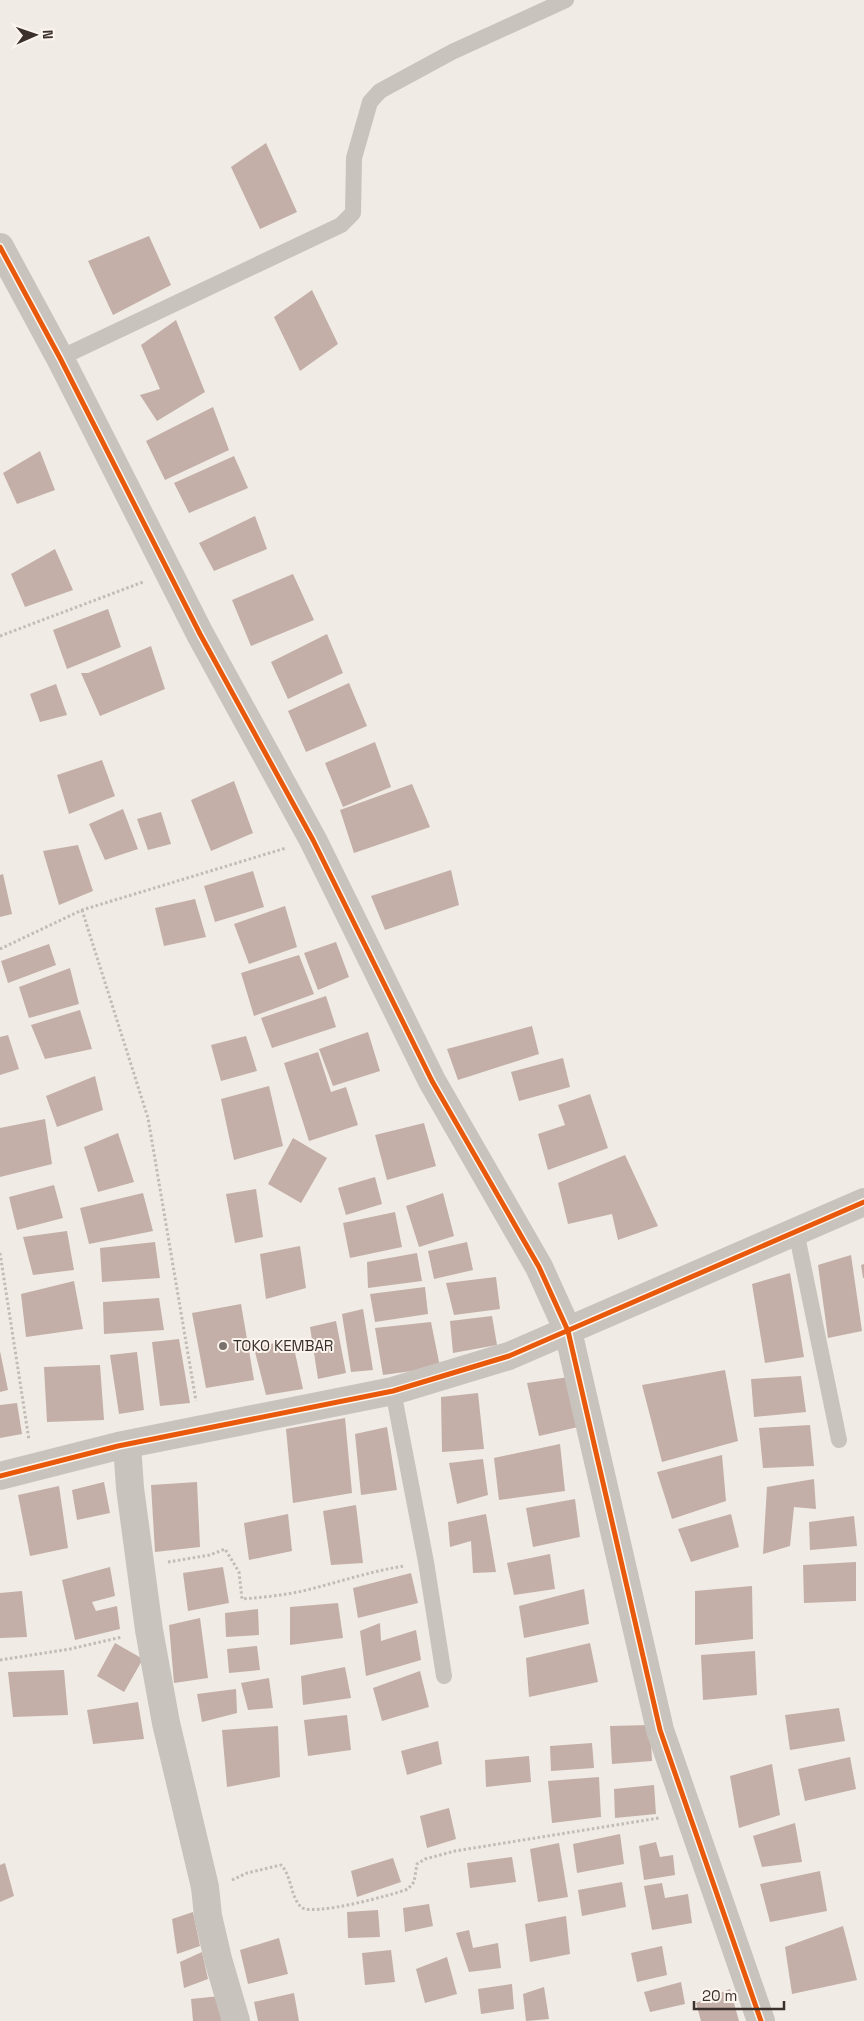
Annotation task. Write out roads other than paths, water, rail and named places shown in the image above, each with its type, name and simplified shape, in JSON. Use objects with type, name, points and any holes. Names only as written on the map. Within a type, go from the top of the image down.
[{"type":"street","points":[[0,248],[60,358],[200,634],[313,840],[432,1081],[540,1267],[568,1331],[660,1730],[761,2021]]},
{"type":"street","points":[[0,1476],[201,1428],[393,1391],[509,1356],[864,1202]]},
{"type":"street","points":[[127,1445],[130,1488],[149,1630],[166,1723],[205,1887],[208,1916],[218,1959],[236,2021]]},
{"type":"lane","points":[[60,358],[341,225],[353,213],[354,158],[370,102],[380,91],[452,52],[566,0]]},
{"type":"lane","points":[[796,1231],[839,1440]]},
{"type":"lane","points":[[393,1391],[426,1562],[444,1676]]},
{"type":"place","name":"TOKO KEMBAR","points":[[223,1346]]}]
